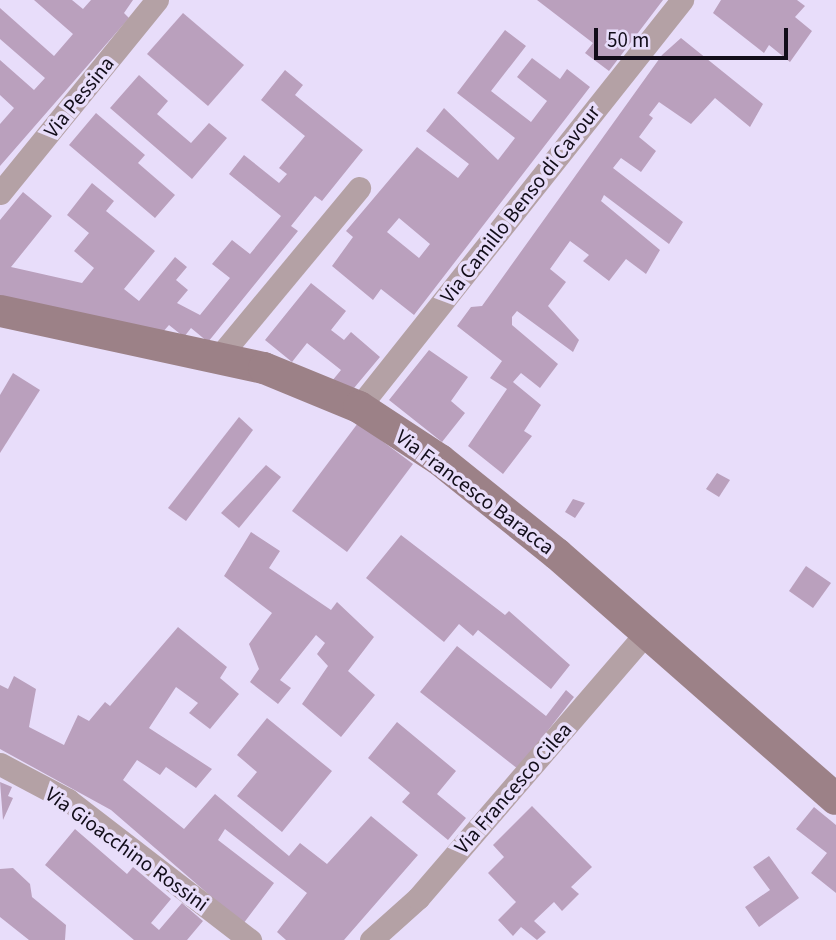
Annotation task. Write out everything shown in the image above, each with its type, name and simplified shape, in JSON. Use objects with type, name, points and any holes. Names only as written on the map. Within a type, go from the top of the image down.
[{"type":"street","name":"Via Pessina","points":[[0,193],[157,0]]},
{"type":"street","name":"Via Camillo Benso di Cavour","points":[[359,407],[682,0]]},
{"type":"street","points":[[218,358],[359,188]]},
{"type":"street","name":"Via Francesco Baracca","points":[[0,311],[264,368],[359,407],[440,460],[648,631],[836,799]]},
{"type":"street","name":"Via Francesco Cilea","points":[[371,940],[418,898],[648,631]]},
{"type":"street","name":"Via Gioacchino Rossini","points":[[0,764],[68,800],[250,940]]},
{"type":"building","points":[[34,0],[72,0],[83,9],[91,0],[133,0],[124,13],[129,18],[0,166],[0,124],[14,108],[0,95],[0,60],[34,90],[45,78],[0,39],[0,8],[54,56],[73,34]]},
{"type":"building","points":[[537,0],[663,0],[609,71],[585,53],[593,43]]},
{"type":"building","points":[[721,0],[797,0],[805,6],[795,17],[812,31],[790,62],[769,45],[764,53],[713,13]]},
{"type":"building","points":[[183,13],[244,65],[208,106],[147,54]]},
{"type":"building","points":[[505,30],[526,46],[491,91],[531,122],[547,101],[517,77],[532,58],[560,79],[567,69],[590,87],[414,315],[381,289],[373,300],[332,266],[353,237],[346,231],[417,147],[458,178],[469,164],[426,131],[444,108],[498,160],[515,138],[457,93]],"holes":[[[399,218],[430,244],[419,258],[387,232]]]},
{"type":"building","points":[[681,38],[763,104],[750,127],[715,98],[691,124],[659,102],[649,115],[653,118],[639,137],[656,151],[641,172],[621,158],[613,168],[683,222],[669,244],[604,195],[601,201],[660,250],[646,274],[626,259],[609,281],[583,261],[589,255],[570,241],[550,269],[566,282],[548,306],[579,340],[573,352],[517,311],[512,317],[512,325],[558,364],[540,388],[521,373],[513,382],[541,405],[524,431],[532,436],[503,474],[468,446],[507,389],[490,378],[502,361],[457,326],[471,307],[482,306],[662,55]]},
{"type":"building","points":[[285,70],[303,85],[295,95],[363,150],[322,201],[315,196],[291,226],[298,231],[208,342],[191,328],[184,337],[169,325],[162,333],[0,301],[0,220],[23,192],[52,216],[11,267],[82,283],[94,268],[74,251],[89,233],[67,215],[92,183],[114,201],[106,211],[155,251],[124,289],[139,301],[175,257],[187,267],[176,280],[188,290],[177,303],[200,315],[230,278],[212,264],[232,240],[250,254],[281,216],[229,174],[244,155],[279,183],[287,174],[279,168],[305,136],[261,100]]},
{"type":"building","points":[[139,75],[168,101],[157,114],[191,143],[209,123],[227,138],[192,179],[110,108]]},
{"type":"building","points":[[96,113],[145,155],[138,163],[175,195],[155,218],[69,145]]},
{"type":"building","points":[[311,283],[346,311],[331,330],[344,340],[351,332],[380,357],[354,388],[332,381],[341,370],[307,343],[292,362],[265,340]]},
{"type":"building","points":[[429,350],[468,377],[451,401],[465,413],[442,442],[389,400]]},
{"type":"building","points":[[13,373],[40,390],[0,453],[0,395]]},
{"type":"building","points":[[239,417],[253,430],[186,521],[168,508]]},
{"type":"building","points":[[358,423],[413,464],[347,552],[292,511]]},
{"type":"building","points":[[266,465],[281,477],[239,528],[221,513]]},
{"type":"building","points":[[717,473],[730,480],[719,497],[706,489]]},
{"type":"building","points":[[573,499],[585,503],[575,518],[565,512]]},
{"type":"building","points":[[251,532],[280,551],[269,568],[331,610],[337,602],[374,637],[348,671],[375,695],[341,737],[302,704],[328,666],[317,654],[325,643],[316,635],[280,680],[291,688],[278,704],[250,682],[259,669],[249,644],[272,613],[224,576]]},
{"type":"building","points":[[401,535],[505,615],[509,611],[570,665],[551,689],[478,630],[473,636],[459,624],[444,642],[366,578]]},
{"type":"building","points":[[806,566],[831,583],[813,608],[789,591]]},
{"type":"building","points":[[178,627],[227,667],[220,678],[239,694],[210,729],[189,713],[198,703],[176,687],[149,728],[212,769],[196,788],[166,767],[160,775],[137,760],[123,780],[184,829],[215,794],[289,856],[300,843],[327,864],[371,816],[418,855],[344,940],[286,940],[277,932],[307,893],[225,829],[218,840],[274,883],[243,924],[111,810],[0,749],[0,685],[8,689],[14,676],[36,689],[29,727],[64,745],[78,715],[89,721],[105,702],[110,706]]},
{"type":"building","points":[[457,646],[546,716],[566,690],[574,697],[518,769],[420,692]]},
{"type":"building","points":[[267,718],[332,771],[282,832],[237,796],[257,772],[237,755]]},
{"type":"building","points":[[397,722],[456,771],[437,794],[466,818],[448,840],[402,802],[410,793],[368,758]]},
{"type":"building","points":[[0,782],[12,787],[8,796],[13,798],[3,820]]},
{"type":"building","points":[[532,806],[592,867],[571,887],[579,894],[562,911],[554,902],[534,921],[546,932],[537,940],[521,927],[513,936],[498,920],[516,902],[488,873],[504,857],[493,845]]},
{"type":"building","points":[[814,807],[836,825],[836,893],[811,873],[827,853],[796,829]]},
{"type":"building","points":[[75,829],[127,874],[133,867],[171,899],[151,923],[159,930],[182,903],[203,921],[187,940],[134,940],[45,865]]},
{"type":"building","points":[[769,856],[799,898],[759,927],[745,907],[770,890],[753,867]]},
{"type":"building","points":[[13,868],[30,884],[32,897],[66,925],[65,940],[29,940],[0,917],[0,869]]}]
